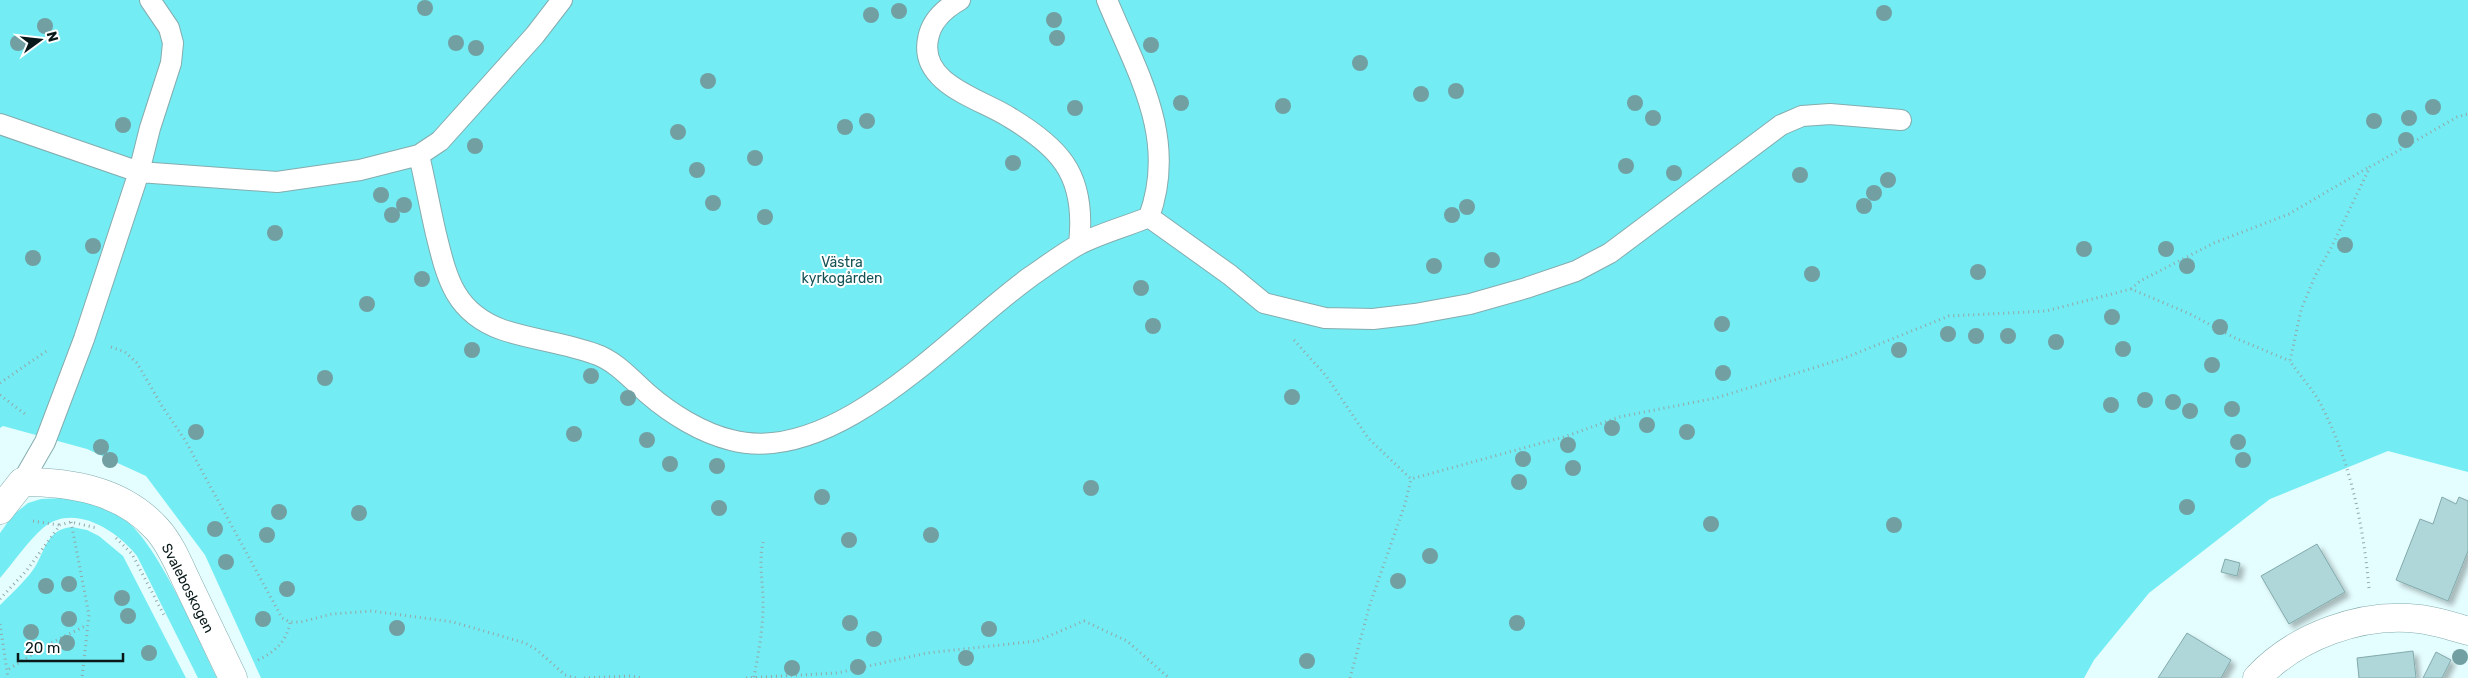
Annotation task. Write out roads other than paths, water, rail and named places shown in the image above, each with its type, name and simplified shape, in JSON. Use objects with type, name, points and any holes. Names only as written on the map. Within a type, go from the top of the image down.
[{"type":"street","points":[[0,510],[22,482]]},
{"type":"street","name":"Svaleboskogen","points":[[22,482],[58,483],[93,490],[118,499],[158,529],[176,560],[232,675]]},
{"type":"street","points":[[2257,678],[2294,648],[2307,641],[2335,630],[2373,621],[2417,618],[2468,631]]},
{"type":"lane","points":[[22,482],[45,442],[84,339],[139,172],[150,128],[171,63],[173,43],[169,28],[150,0]]},
{"type":"lane","points":[[0,124],[139,172],[277,182],[360,170],[419,155],[446,135],[535,35],[562,0]]},
{"type":"lane","points":[[960,0],[942,12],[930,28],[926,46],[930,65],[954,88],[1007,115],[1037,136],[1059,156],[1065,164],[1076,189],[1080,209],[1079,244]]},
{"type":"lane","points":[[1107,0],[1148,99],[1157,129],[1159,176],[1149,218]]},
{"type":"lane","points":[[1149,218],[1230,274],[1264,303],[1325,318],[1373,320],[1470,304],[1526,288],[1576,270],[1610,253],[1781,124],[1802,116],[1830,114],[1901,120]]},
{"type":"lane","points":[[419,155],[447,279],[458,299],[477,317],[500,329],[527,338],[597,354],[622,370],[651,396],[688,421],[714,436],[754,445],[770,444],[796,438],[830,425],[882,396],[907,378],[1029,278],[1079,244],[1149,218]]},
{"type":"park label","name":"Västra kyrkogården","points":[[842,270]]}]
